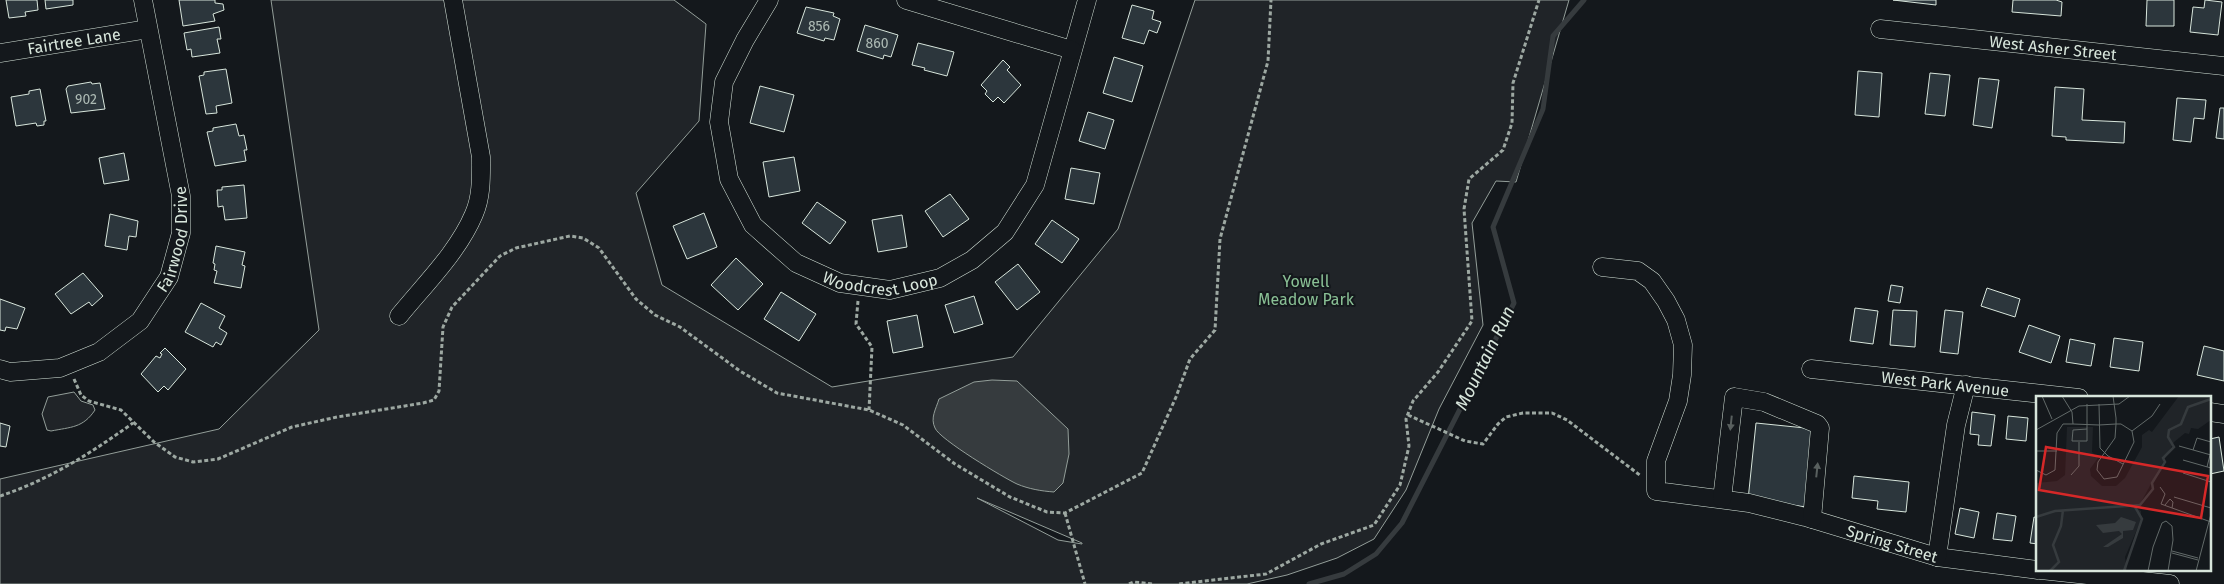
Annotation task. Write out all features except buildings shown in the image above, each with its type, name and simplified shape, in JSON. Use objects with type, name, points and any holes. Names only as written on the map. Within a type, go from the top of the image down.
[{"type":"street","name":"Fairwood Drive","points":[[0,369],[18,371],[60,368],[99,352],[140,321],[168,277],[181,233],[182,196],[143,0]]},
{"type":"street","points":[[399,316],[460,240],[474,214],[478,201],[481,157],[453,0]]},
{"type":"street","name":"Woodcrest Loop","points":[[769,0],[745,40],[724,82],[719,122],[729,179],[753,225],[796,262],[840,283],[890,290],[940,278],[972,260],[1006,232],[1035,185],[1087,0]]},
{"type":"street","points":[[906,0],[1072,50]]},
{"type":"street","name":"Fairtree Lane","points":[[0,53],[148,29]]},
{"type":"street","name":"West Asher Street","points":[[1880,29],[2224,66]]},
{"type":"street","points":[[1602,267],[1638,271],[1652,280],[1676,320],[1683,345],[1682,375],[1678,401],[1656,462],[1657,484]]},
{"type":"street","name":"West Park Avenue","points":[[1811,368],[2062,396]]},
{"type":"street","points":[[1937,557],[1956,425],[1966,385]]},
{"type":"street","points":[[1722,500],[1734,397],[1764,402],[1817,424],[1820,428],[1812,519]]},
{"type":"street","name":"Spring Street","points":[[1657,484],[1656,491],[1749,503],[1812,519],[1937,557],[2036,569]]},
{"type":"street","name":"Spring Street","points":[[2059,572],[2170,584]]},
{"type":"path","points":[[69,365],[81,395],[89,402],[121,410],[154,442],[176,457],[193,462],[225,456],[292,427],[337,416],[434,400],[439,391],[443,327],[452,307],[500,256],[516,248],[570,236],[583,238],[600,248],[636,299],[655,315],[680,327],[740,371],[777,393],[869,410],[903,425],[955,464],[1010,497],[1046,512],[1065,513],[1142,474],[1176,397],[1190,359],[1215,330],[1220,239],[1268,61],[1271,0]]},
{"type":"path","points":[[1180,584],[1266,574],[1321,544],[1374,525],[1400,485],[1409,446],[1406,419],[1413,401],[1438,372],[1472,321],[1464,209],[1470,179],[1503,150],[1512,123],[1513,83],[1539,0]]},
{"type":"path","points":[[860,286],[856,324],[872,347],[869,410]]},
{"type":"path","points":[[1408,414],[1465,441],[1483,444],[1498,424],[1506,417],[1523,413],[1552,413],[1567,420],[1637,474],[1657,484]]},
{"type":"path","points":[[0,496],[30,486],[56,472],[90,453],[133,423]]},
{"type":"path","points":[[1065,513],[1085,584]]},
{"type":"path","points":[[1129,584],[1134,582],[1152,584]]},
{"type":"green space","name":"Yowell Meadow Park","points":[[271,0],[674,0],[706,24],[699,121],[636,193],[662,285],[832,387],[1013,357],[1118,229],[1195,0],[1569,0],[1516,182],[1496,181],[1472,223],[1483,325],[1439,409],[1406,490],[1374,539],[1337,558],[1287,575],[1247,584],[0,584],[0,479],[219,429],[319,330]],"holes":[[[977,498],[1082,543],[1058,540]]]},
{"type":"green space","points":[[74,392],[81,401],[93,405],[95,410],[81,424],[51,431],[47,430],[42,414],[48,397]]},
{"type":"shaded area","points":[[992,380],[1017,381],[1068,429],[1069,454],[1063,483],[1054,492],[1017,484],[959,449],[935,428],[933,417],[939,399],[974,382]]},
{"type":"waterway","name":"Mountain Run","points":[[1309,584],[1344,574],[1376,554],[1402,523],[1514,303],[1493,227],[1543,109],[1553,36],[1584,0]]}]
